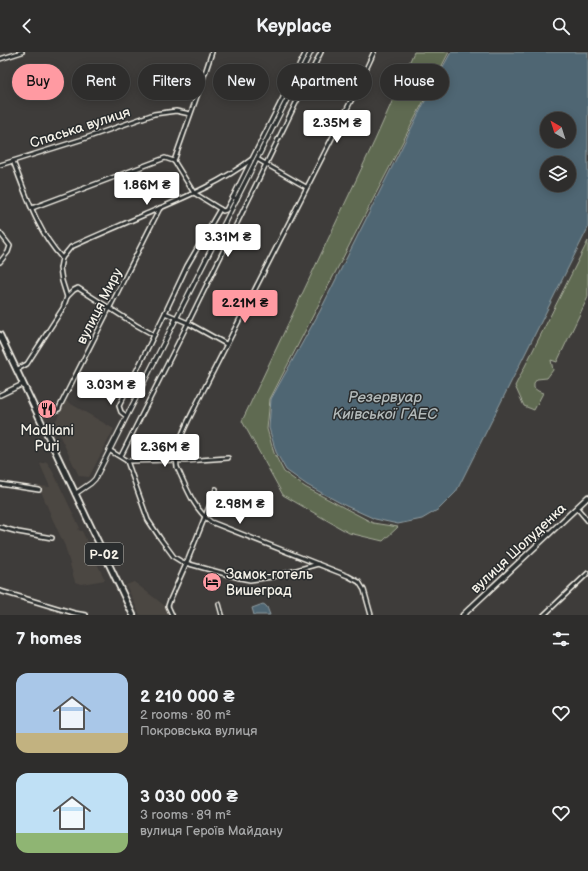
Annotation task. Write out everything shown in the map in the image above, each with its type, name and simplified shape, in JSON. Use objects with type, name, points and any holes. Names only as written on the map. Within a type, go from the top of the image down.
[{"type":"main road","name":"Р-02","points":[[0,335],[133,615]]},
{"type":"main road","name":"вулиця Шолуденка","points":[[463,615],[588,497]]},
{"type":"street","points":[[0,59],[22,52]]},
{"type":"street","points":[[174,160],[212,52]]},
{"type":"street","points":[[301,64],[306,52]]},
{"type":"street","points":[[304,64],[311,52]]},
{"type":"street","points":[[121,456],[321,52]]},
{"type":"street","points":[[372,615],[364,590],[359,582],[322,565],[211,522],[204,517],[196,505],[177,467],[176,461],[177,451],[186,425],[197,402],[354,95],[374,52]]},
{"type":"street","points":[[75,494],[95,479],[235,198],[252,159],[284,100]]},
{"type":"street","points":[[32,208],[165,158],[174,160],[194,193],[220,210],[226,210],[235,198],[257,159],[285,100]]},
{"type":"street","name":"Спаська вулиця","points":[[0,165],[83,139],[154,114],[176,111],[190,114]]},
{"type":"street","points":[[67,297],[60,268],[62,258],[71,247],[218,182],[252,159]]},
{"type":"street","points":[[257,159],[306,187]]},
{"type":"street","points":[[12,161],[37,220],[62,258]]},
{"type":"street","name":"вулиця Миру","points":[[55,411],[60,406],[160,208]]},
{"type":"street","points":[[126,416],[121,412],[119,406],[187,266],[220,210]]},
{"type":"street","points":[[0,232],[10,246],[8,252],[0,262]]},
{"type":"street","points":[[16,370],[23,367],[30,359],[63,308],[67,297],[78,288],[154,335]]},
{"type":"street","points":[[165,313],[188,323],[226,344]]},
{"type":"street","points":[[0,395],[23,384]]},
{"type":"street","points":[[109,450],[128,461],[176,461],[228,458]]},
{"type":"street","points":[[128,461],[148,520],[174,557],[182,562],[187,562],[250,580],[318,564]]},
{"type":"street","points":[[0,484],[39,490]]},
{"type":"street","points":[[172,615],[168,606],[170,600],[216,489]]},
{"type":"street","points":[[577,508],[588,521]]},
{"type":"street","points":[[0,527],[52,538]]},
{"type":"street","points":[[544,615],[588,573]]},
{"type":"street","points":[[0,591],[74,613],[86,615]]},
{"type":"street","points":[[219,604],[222,615]]},
{"type":"shaded area","points":[[66,401],[114,429],[89,477],[79,476],[54,424]]},
{"type":"shaded area","points":[[47,462],[80,528],[78,529],[82,531],[88,544],[86,545],[89,551],[91,551],[105,580],[81,584],[75,582],[65,546],[39,486],[50,487],[40,464]]},
{"type":"shaded area","points":[[134,582],[165,606],[169,615],[140,615],[126,585]]},
{"type":"green space","points":[[414,52],[449,52],[443,64],[409,64]]},
{"type":"green space","points":[[393,100],[424,100],[270,399],[267,429],[274,453],[284,472],[305,487],[373,523],[398,527],[383,541],[349,533],[283,495],[242,421]]},
{"type":"green space","points":[[588,241],[588,297],[557,362],[551,360],[553,370],[547,378],[537,379],[534,383],[534,388],[543,393],[534,410],[524,406],[515,386]]},
{"type":"water","name":"Резервуар Київської ГАЕС","points":[[451,52],[588,52],[588,228],[456,492],[439,509],[422,519],[398,524],[375,519],[346,506],[307,485],[286,470],[276,452],[269,428],[271,399],[320,311],[426,100],[449,100],[449,64],[444,64]]},
{"type":"water","points":[[263,604],[267,607],[270,615],[254,615],[252,608]]},
{"type":"place","name":"Madliani Puri","points":[[47,409]]},
{"type":"place","name":"Замок-готель Вишеград","points":[[212,582]]}]
